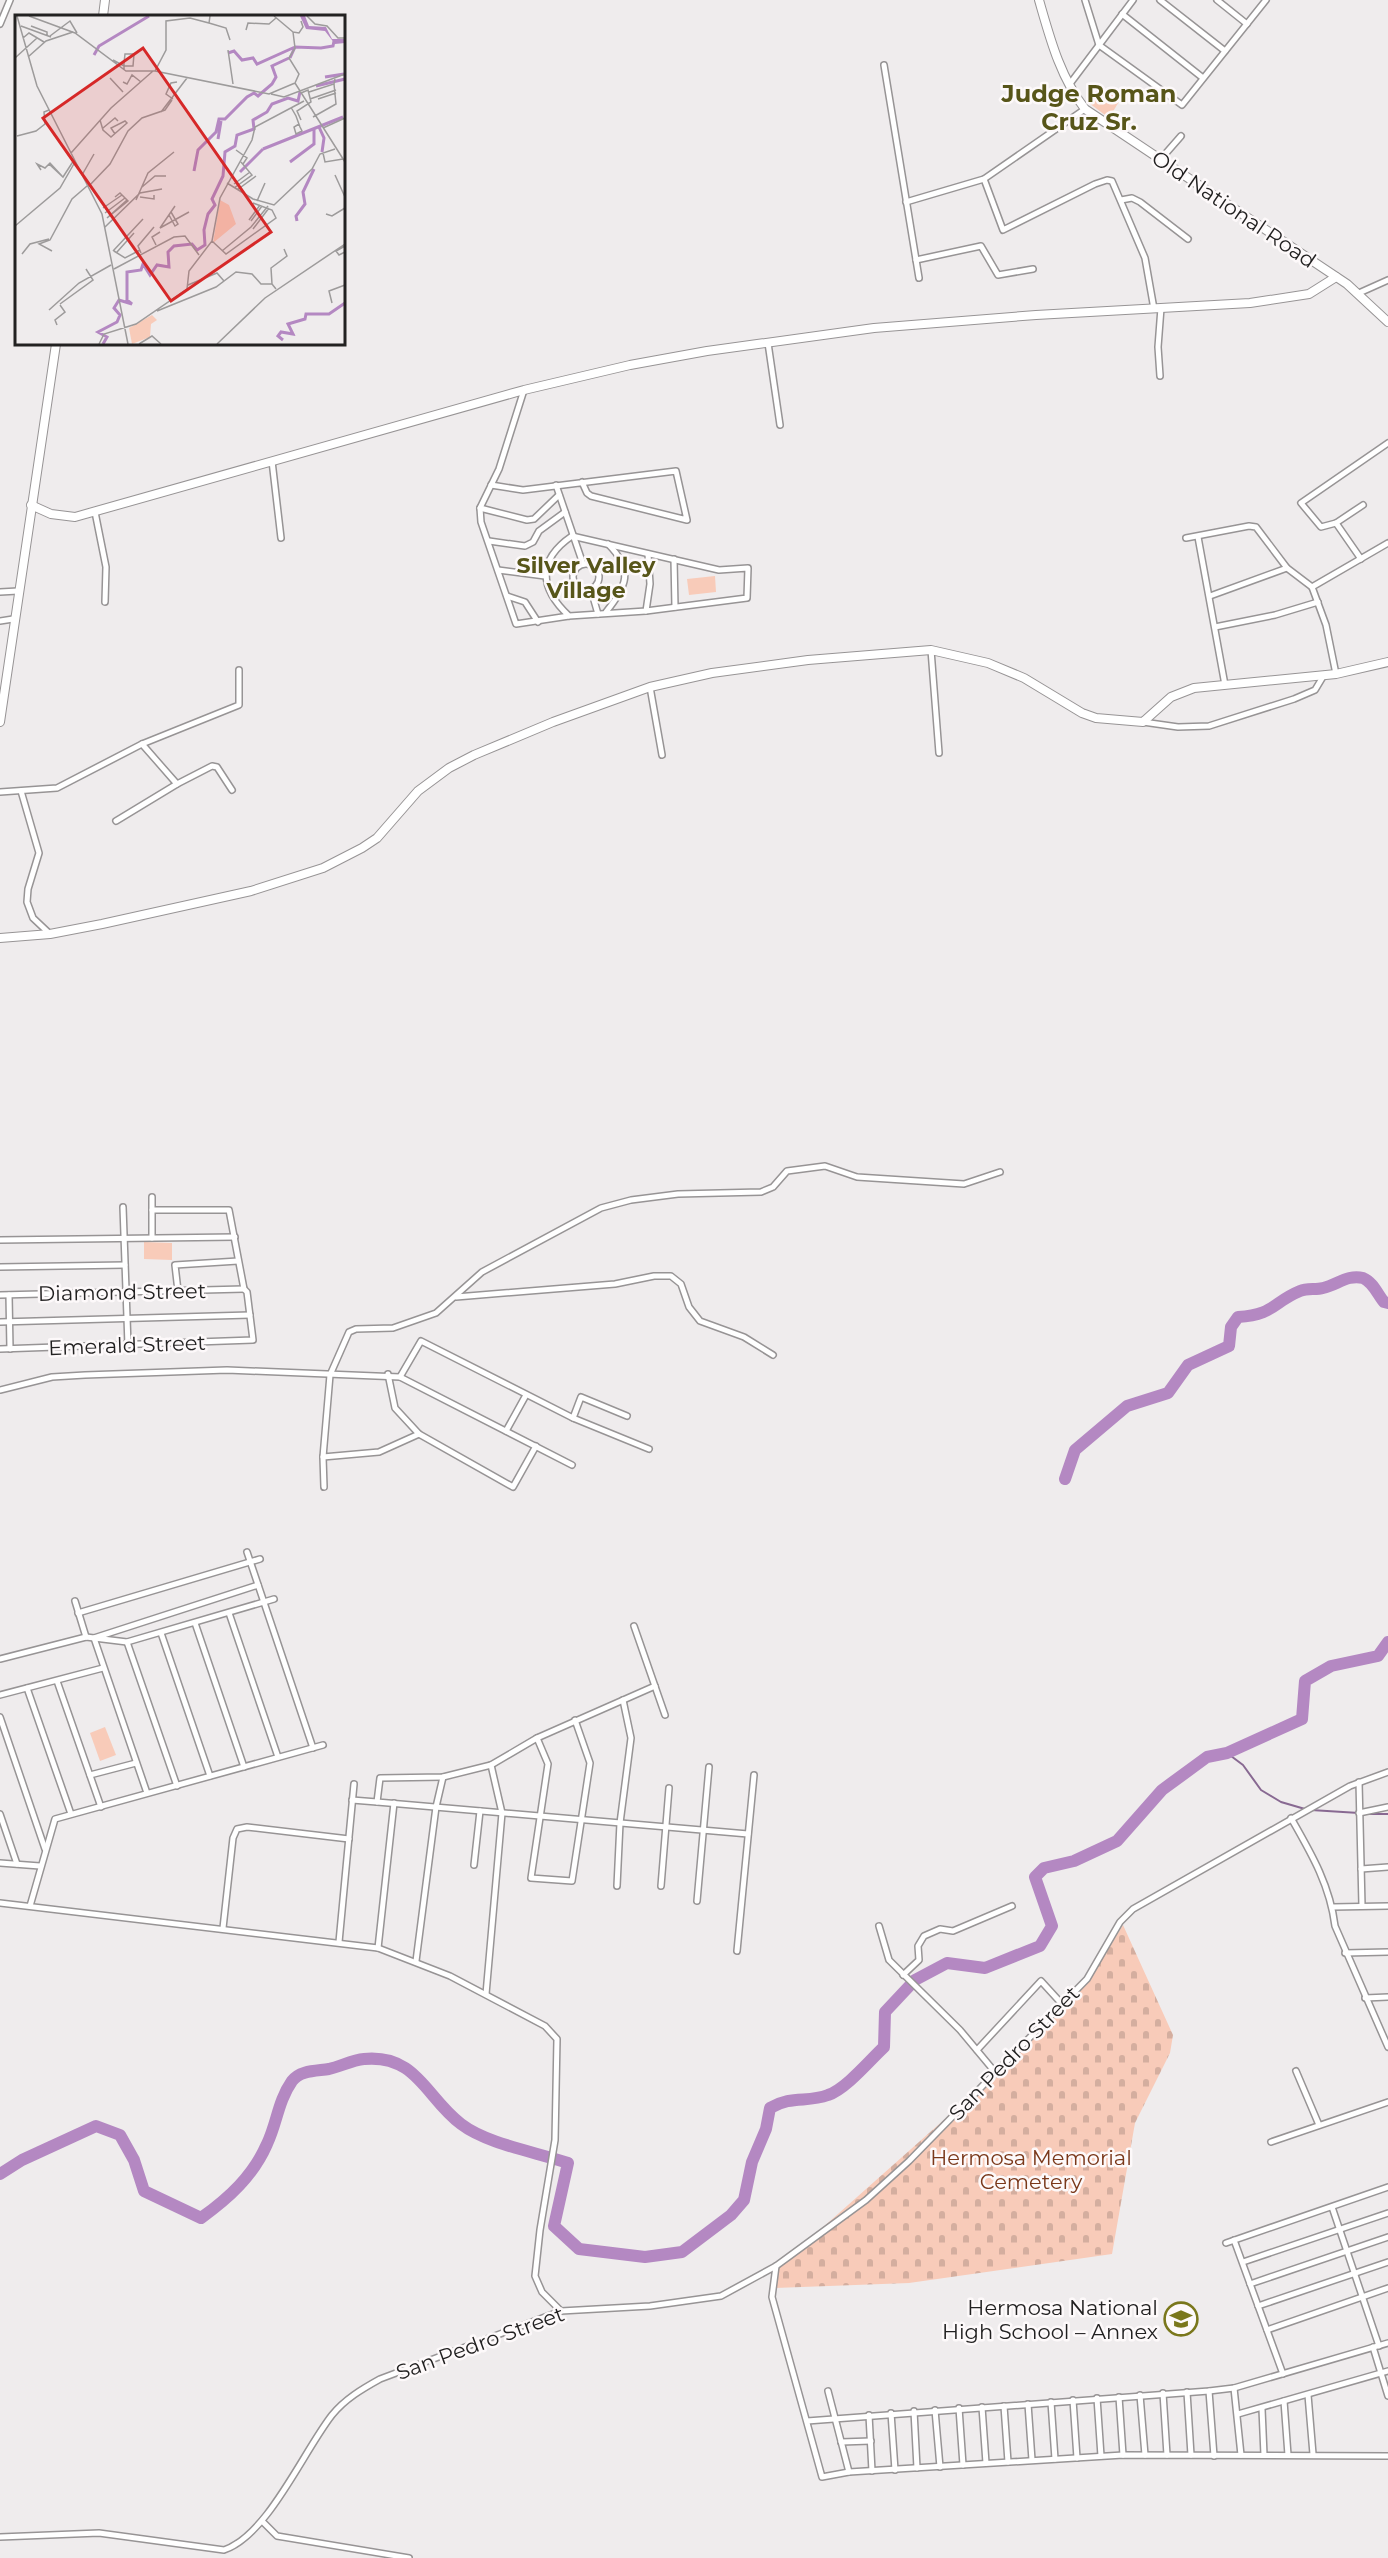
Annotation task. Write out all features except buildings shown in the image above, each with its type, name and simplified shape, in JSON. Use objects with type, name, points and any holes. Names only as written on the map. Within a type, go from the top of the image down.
[{"type":"main road","points":[[103,15],[105,0]]},
{"type":"main road","points":[[0,722],[56,345]]},
{"type":"street","points":[[0,24],[10,0]]},
{"type":"street","name":"Old National Road","points":[[1039,0],[1069,85],[1085,109],[1359,293],[1388,322]]},
{"type":"street","points":[[1085,0],[1099,45],[1182,105],[1266,0]]},
{"type":"street","points":[[1069,85],[1133,0]]},
{"type":"street","points":[[1160,0],[1225,51]]},
{"type":"street","points":[[1217,0],[1247,24]]},
{"type":"street","points":[[1122,14],[1203,78]]},
{"type":"street","points":[[884,65],[919,278]]},
{"type":"street","points":[[906,202],[984,179],[1085,109]]},
{"type":"street","points":[[1160,160],[1181,136]]},
{"type":"street","points":[[984,179],[1003,230],[1107,180],[1112,182],[1145,258],[1158,308],[1160,376]]},
{"type":"street","points":[[1121,200],[1132,198],[1140,202],[1188,239]]},
{"type":"street","points":[[916,260],[981,246],[998,275],[1033,269]]},
{"type":"street","points":[[32,505],[60,516],[75,517],[524,390],[630,365],[874,328],[1292,297],[1318,291],[1336,277]]},
{"type":"street","points":[[1359,293],[1388,280]]},
{"type":"street","points":[[768,343],[780,425]]},
{"type":"street","points":[[524,390],[499,469],[480,508],[481,522],[516,624],[569,616],[747,598],[747,567],[719,570],[572,536]]},
{"type":"street","points":[[1363,505],[1336,523],[1321,527],[1301,504],[1388,443]]},
{"type":"street","points":[[272,462],[281,538]]},
{"type":"street","points":[[491,485],[523,490],[582,482],[676,471],[687,520],[591,496],[586,493],[582,482]]},
{"type":"street","points":[[556,486],[583,564]]},
{"type":"street","points":[[480,508],[527,520],[534,519],[560,495]]},
{"type":"street","points":[[95,512],[106,567],[105,602]]},
{"type":"street","points":[[489,541],[525,546],[533,542],[539,531],[565,512]]},
{"type":"street","points":[[1336,523],[1360,559]]},
{"type":"street","points":[[1186,538],[1249,526],[1256,527],[1287,568],[1312,587],[1336,674]]},
{"type":"street","points":[[569,616],[552,595],[545,576],[552,554],[572,536]]},
{"type":"street","points":[[1198,537],[1225,685]]},
{"type":"street","points":[[606,543],[617,553],[625,574],[625,586],[606,612]]},
{"type":"street","points":[[1312,587],[1388,543]]},
{"type":"street","points":[[646,610],[650,584],[648,554]]},
{"type":"street","points":[[674,559],[675,607]]},
{"type":"street","points":[[583,564],[592,565],[600,576],[598,584],[591,590],[579,588],[573,581],[576,569],[583,564]]},
{"type":"street","points":[[1210,596],[1287,568]]},
{"type":"street","points":[[498,570],[545,576]]},
{"type":"street","points":[[591,590],[598,614]]},
{"type":"street","points":[[0,592],[18,591]]},
{"type":"street","points":[[507,596],[525,602],[538,622]]},
{"type":"street","points":[[1215,627],[1275,615],[1318,602]]},
{"type":"street","points":[[0,621],[14,619]]},
{"type":"street","points":[[0,938],[50,934],[251,891],[323,868],[377,838],[418,791],[448,768],[553,722],[650,687],[712,673],[808,660],[931,650],[988,663],[1024,678],[1082,713],[1096,718],[1178,727],[1209,726],[1294,699],[1315,690],[1324,675]]},
{"type":"street","points":[[931,650],[939,753]]},
{"type":"street","points":[[1143,722],[1171,697],[1194,688],[1336,674],[1388,662]]},
{"type":"street","points":[[0,792],[57,788],[142,744],[239,705],[239,670]]},
{"type":"street","points":[[650,687],[662,755]]},
{"type":"street","points":[[142,744],[177,784]]},
{"type":"street","points":[[117,821],[177,784],[212,766],[217,767],[232,790]]},
{"type":"street","points":[[21,791],[39,853],[28,889],[27,902],[33,918],[50,934]]},
{"type":"street","points":[[324,1487],[323,1457],[330,1375],[346,1337],[352,1330],[405,1326],[436,1313],[490,1267],[601,1208],[616,1203],[678,1194],[761,1192],[773,1187],[787,1171],[818,1166],[857,1177],[940,1183],[975,1182],[1000,1172]]},
{"type":"street","points":[[152,1197],[152,1238]]},
{"type":"street","points":[[123,1207],[128,1345]]},
{"type":"street","points":[[0,1322],[250,1315],[229,1210],[152,1210]]},
{"type":"street","points":[[0,1240],[235,1237]]},
{"type":"street","points":[[178,1291],[175,1265],[238,1261]]},
{"type":"street","points":[[0,1268],[125,1265]]},
{"type":"street","points":[[456,1298],[615,1284],[654,1276],[671,1276],[681,1284],[689,1307],[700,1321],[744,1337],[773,1355]]},
{"type":"street","name":"Diamond Street","points":[[0,1295],[243,1289]]},
{"type":"street","points":[[9,1295],[9,1348]]},
{"type":"street","name":"Emerald Street","points":[[0,1349],[253,1340],[250,1315]]},
{"type":"street","points":[[400,1377],[421,1341],[573,1418],[649,1449]]},
{"type":"street","points":[[0,1390],[52,1377],[85,1375],[227,1370],[330,1375],[388,1374],[400,1377],[572,1465]]},
{"type":"street","points":[[388,1374],[395,1408],[419,1434],[513,1487],[536,1446]]},
{"type":"street","points":[[506,1431],[526,1395]]},
{"type":"street","points":[[573,1418],[581,1397],[627,1416]]},
{"type":"street","points":[[323,1457],[379,1452],[419,1434]]},
{"type":"street","points":[[247,1552],[313,1748]]},
{"type":"street","points":[[78,1613],[260,1559]]},
{"type":"street","points":[[94,1638],[258,1585]]},
{"type":"street","points":[[0,1659],[86,1637],[127,1642],[274,1599]]},
{"type":"street","points":[[75,1601],[86,1637]]},
{"type":"street","points":[[230,1613],[278,1757]]},
{"type":"street","points":[[195,1623],[244,1767]]},
{"type":"street","points":[[634,1626],[665,1715]]},
{"type":"street","points":[[161,1633],[210,1776]]},
{"type":"street","points":[[94,1638],[147,1793]]},
{"type":"street","points":[[127,1642],[177,1786]]},
{"type":"street","points":[[0,1695],[103,1668]]},
{"type":"street","points":[[57,1681],[101,1807]]},
{"type":"street","points":[[377,1802],[380,1778],[443,1777],[491,1765],[537,1738],[655,1686]]},
{"type":"street","points":[[27,1688],[71,1814]]},
{"type":"street","points":[[617,1886],[620,1823],[631,1738],[623,1700]]},
{"type":"street","points":[[0,1717],[46,1850]]},
{"type":"street","points":[[537,1738],[548,1764],[531,1878],[572,1881],[590,1763],[575,1720]]},
{"type":"street","points":[[30,1906],[55,1819],[323,1745]]},
{"type":"street","points":[[90,1775],[136,1763]]},
{"type":"street","points":[[486,1994],[502,1813],[491,1765]]},
{"type":"street","points":[[697,1900],[709,1767]]},
{"type":"street","name":"San Pedro Street","points":[[0,2537],[99,2533],[224,2550],[236,2546],[262,2521],[333,2413],[356,2392],[380,2379],[561,2311],[650,2306],[721,2296],[776,2266],[866,2199],[909,2161],[1091,1973],[1120,1922],[1133,1909],[1291,1818],[1359,1782],[1388,1772]]},
{"type":"street","points":[[737,1951],[754,1774]]},
{"type":"street","points":[[416,1960],[436,1807],[443,1777]]},
{"type":"street","points":[[1359,1782],[1362,1906]]},
{"type":"street","points":[[339,1942],[354,1784]]},
{"type":"street","points":[[661,1886],[669,1788]]},
{"type":"street","points":[[352,1800],[748,1834]]},
{"type":"street","points":[[378,1948],[394,1803]]},
{"type":"street","points":[[1359,1813],[1388,1807]]},
{"type":"street","points":[[474,1865],[480,1811]]},
{"type":"street","points":[[0,1814],[17,1864]]},
{"type":"street","points":[[1291,1818],[1321,1870],[1333,1907],[1335,1926],[1345,1953],[1388,2047]]},
{"type":"street","points":[[223,1928],[232,1838],[237,1829],[247,1827],[348,1839]]},
{"type":"street","points":[[0,1863],[40,1866]]},
{"type":"street","points":[[1361,1869],[1388,1867]]},
{"type":"street","points":[[0,1903],[378,1948],[416,1960],[545,2026],[556,2039],[555,2140],[535,2276],[542,2292],[561,2311]]},
{"type":"street","points":[[903,1975],[920,1960],[918,1946],[924,1936],[940,1929],[953,1931],[1012,1906]]},
{"type":"street","points":[[1333,1907],[1388,1906]]},
{"type":"street","points":[[879,1926],[889,1960],[977,2050],[995,2072]]},
{"type":"street","points":[[1345,1953],[1388,1952]]},
{"type":"street","points":[[977,2050],[1041,1980],[1062,2004]]},
{"type":"street","points":[[1365,1998],[1388,1997]]},
{"type":"street","points":[[1296,2071],[1319,2125]]},
{"type":"street","points":[[1270,2142],[1388,2102]]},
{"type":"street","points":[[1226,2243],[1388,2187]]},
{"type":"street","points":[[1332,2206],[1362,2297],[1388,2396]]},
{"type":"street","points":[[1243,2262],[1388,2213]]},
{"type":"street","points":[[1250,2284],[1388,2237]]},
{"type":"street","points":[[1234,2240],[1283,2374]]},
{"type":"street","points":[[1258,2306],[1388,2262]]},
{"type":"street","points":[[776,2266],[772,2297],[822,2476],[849,2472],[1124,2455],[1388,2456]]},
{"type":"street","points":[[1267,2330],[1388,2288]]},
{"type":"street","points":[[807,2421],[834,2417],[1234,2388],[1388,2343]]},
{"type":"street","points":[[1238,2414],[1262,2409],[1388,2371]]},
{"type":"street","points":[[1234,2388],[1241,2455]]},
{"type":"street","points":[[828,2391],[849,2472]]},
{"type":"street","points":[[1209,2391],[1214,2456]]},
{"type":"street","points":[[1187,2392],[1191,2455]]},
{"type":"street","points":[[1162,2393],[1167,2455]]},
{"type":"street","points":[[1140,2395],[1145,2455]]},
{"type":"street","points":[[1308,2395],[1313,2454]]},
{"type":"street","points":[[1119,2397],[1124,2455]]},
{"type":"street","points":[[1097,2398],[1101,2456]]},
{"type":"street","points":[[1073,2400],[1077,2458]]},
{"type":"street","points":[[1284,2401],[1288,2455]]},
{"type":"street","points":[[1051,2402],[1055,2459]]},
{"type":"street","points":[[1028,2404],[1032,2460]]},
{"type":"street","points":[[1004,2406],[1008,2462]]},
{"type":"street","points":[[982,2407],[986,2463]]},
{"type":"street","points":[[959,2408],[963,2465]]},
{"type":"street","points":[[1262,2409],[1264,2455]]},
{"type":"street","points":[[935,2410],[939,2467]]},
{"type":"street","points":[[914,2411],[917,2468]]},
{"type":"street","points":[[891,2414],[895,2470]]},
{"type":"street","points":[[869,2415],[872,2471]]},
{"type":"street","points":[[841,2442],[871,2441]]},
{"type":"street","points":[[262,2521],[277,2536],[408,2558]]},
{"type":"green space","points":[[1099,86],[1120,100],[1109,118],[1089,103]]},
{"type":"green space","points":[[715,576],[716,592],[689,595],[687,579]]},
{"type":"green space","points":[[144,1242],[172,1243],[172,1260],[144,1259]]},
{"type":"green space","points":[[105,1727],[116,1755],[100,1761],[90,1733]]},
{"type":"green space","name":"Hermosa Memorial Cemetery","points":[[1123,1925],[1173,2035],[1170,2053],[1135,2123],[1112,2254],[909,2283],[775,2288],[776,2269],[991,2078],[1090,1979]]},
{"type":"waterway","points":[[1065,1479],[1075,1450],[1127,1406],[1168,1393],[1188,1365],[1229,1346],[1231,1327],[1238,1317],[1259,1314],[1300,1291],[1328,1287],[1352,1277],[1367,1280],[1384,1302],[1388,1303]]},
{"type":"waterway","points":[[0,2174],[22,2160],[96,2126],[120,2135],[134,2160],[144,2191],[201,2218],[230,2194],[255,2166],[270,2136],[287,2089],[295,2077],[364,2059],[382,2059],[397,2063],[409,2071],[449,2114],[472,2131],[498,2142],[568,2163],[554,2226],[579,2249],[645,2257],[682,2252],[731,2215],[744,2200],[752,2162],[766,2129],[770,2108],[792,2100],[813,2099],[828,2095],[850,2081],[884,2047],[885,2012],[915,1980],[947,1963],[985,1968],[1040,1946],[1052,1926],[1035,1877],[1044,1868],[1074,1861],[1117,1841],[1162,1790],[1207,1757],[1227,1753],[1302,1719],[1305,1681],[1331,1666],[1378,1656],[1388,1642]]},
{"type":"waterway","points":[[1227,1753],[1243,1765],[1261,1790],[1281,1802],[1305,1809]]},
{"type":"waterway","points":[[1311,1810],[1359,1813]]},
{"type":"waterway","points":[[1364,1814],[1388,1814]]},
{"type":"place","name":"Hermosa National High School – Annex","points":[[1181,2319]]},
{"type":"district","name":"Judge Roman Cruz Sr.","points":[[1089,107]]},
{"type":"district","name":"Silver Valley Village","points":[[586,578]]}]
